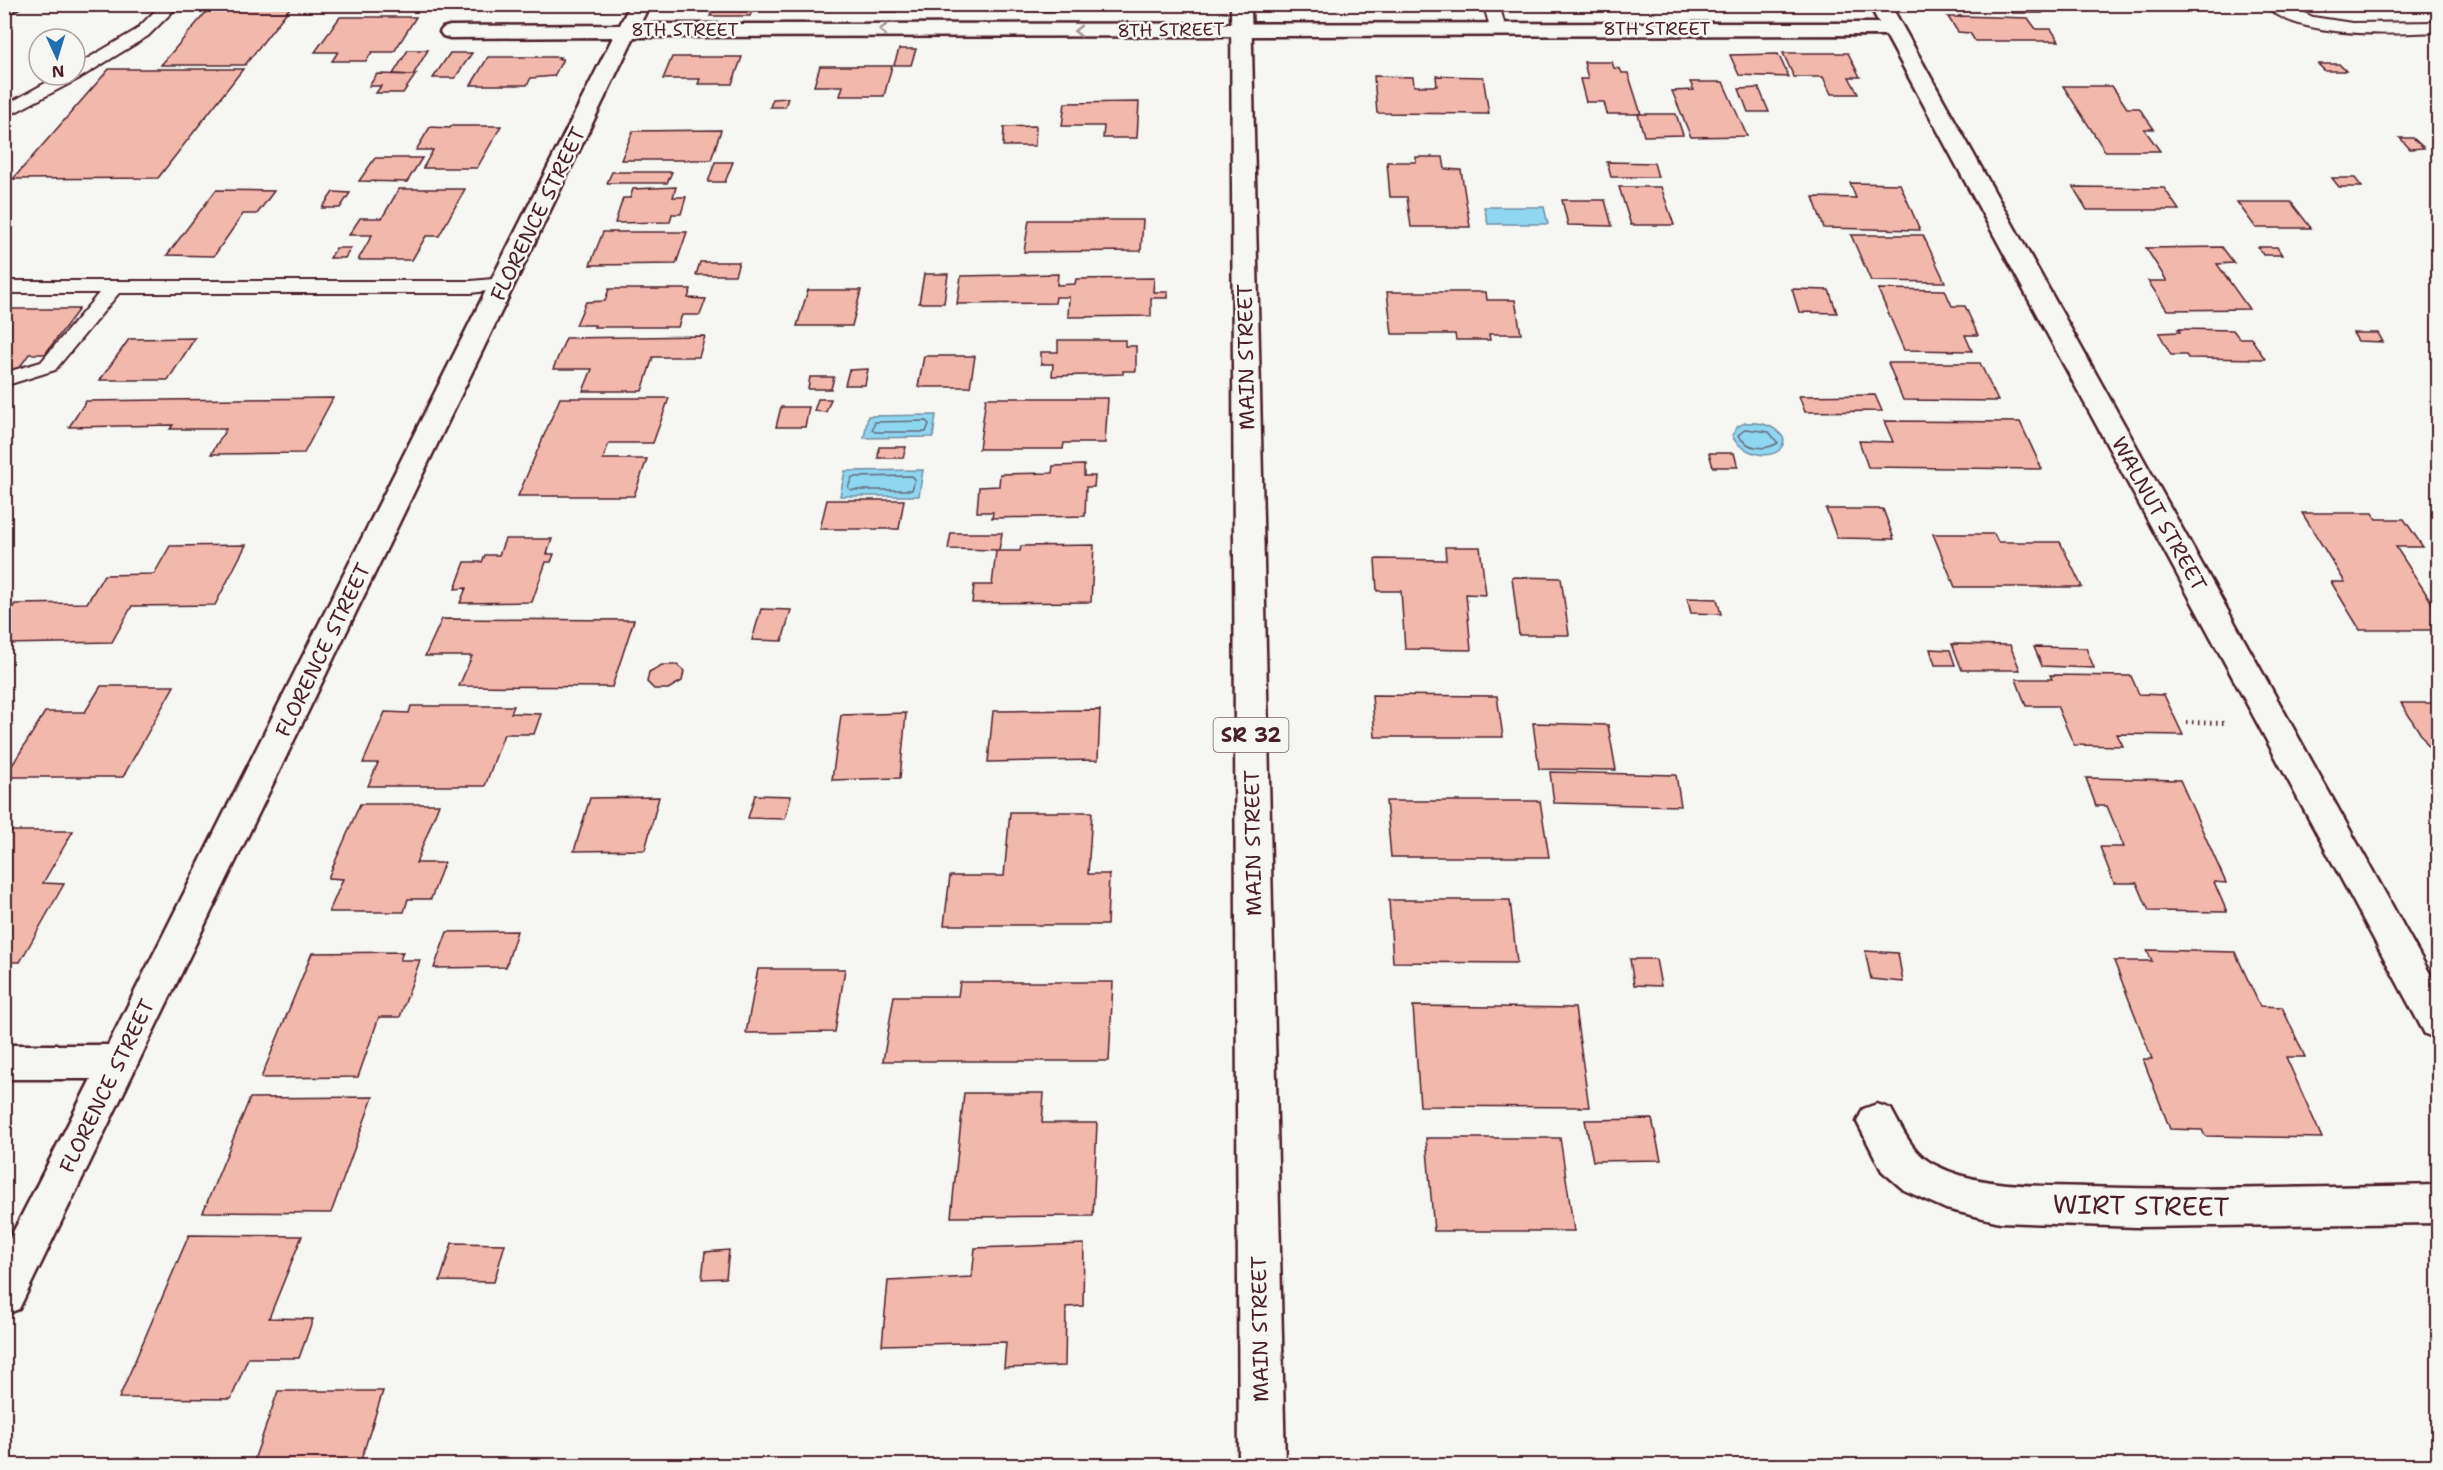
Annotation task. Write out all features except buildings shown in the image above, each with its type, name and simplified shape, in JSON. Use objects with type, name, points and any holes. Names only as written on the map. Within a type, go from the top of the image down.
[{"type":"street","name":"FLORENCE STREET","points":[[4,1295],[640,4]]},
{"type":"street","name":"8TH STREET","points":[[450,32],[1130,31],[1241,16],[1498,30],[1885,16]]},
{"type":"street","name":"MAIN STREET","points":[[1241,16],[1262,1466]]},
{"type":"street","name":"WALNUT STREET","points":[[1885,16],[2439,1023]]},
{"type":"street","points":[[4,1062],[118,1062]]},
{"type":"street","name":"WIRT STREET","points":[[1877,1122],[1896,1158],[1918,1177],[1946,1190],[2000,1203],[2137,1208],[2439,1204]]},
{"type":"lane","points":[[4,11],[17,4]]},
{"type":"lane","points":[[87,66],[142,33],[172,4]]},
{"type":"lane","points":[[1491,4],[1498,30]]},
{"type":"lane","points":[[2272,4],[2287,15],[2326,26],[2439,27]]},
{"type":"lane","points":[[4,113],[50,87]]},
{"type":"lane","points":[[4,288],[471,287],[504,284]]},
{"type":"lane","points":[[4,380],[48,366],[114,287]]},
{"type":"water","points":[[1484,207],[1544,207],[1548,224],[1488,224]]},
{"type":"water","points":[[936,415],[933,437],[864,438],[868,416]]},
{"type":"water","points":[[1745,423],[1762,424],[1777,430],[1784,439],[1781,447],[1768,455],[1751,452],[1742,447],[1732,435],[1738,426]]},
{"type":"water","points":[[923,470],[919,496],[840,496],[845,471]]}]
